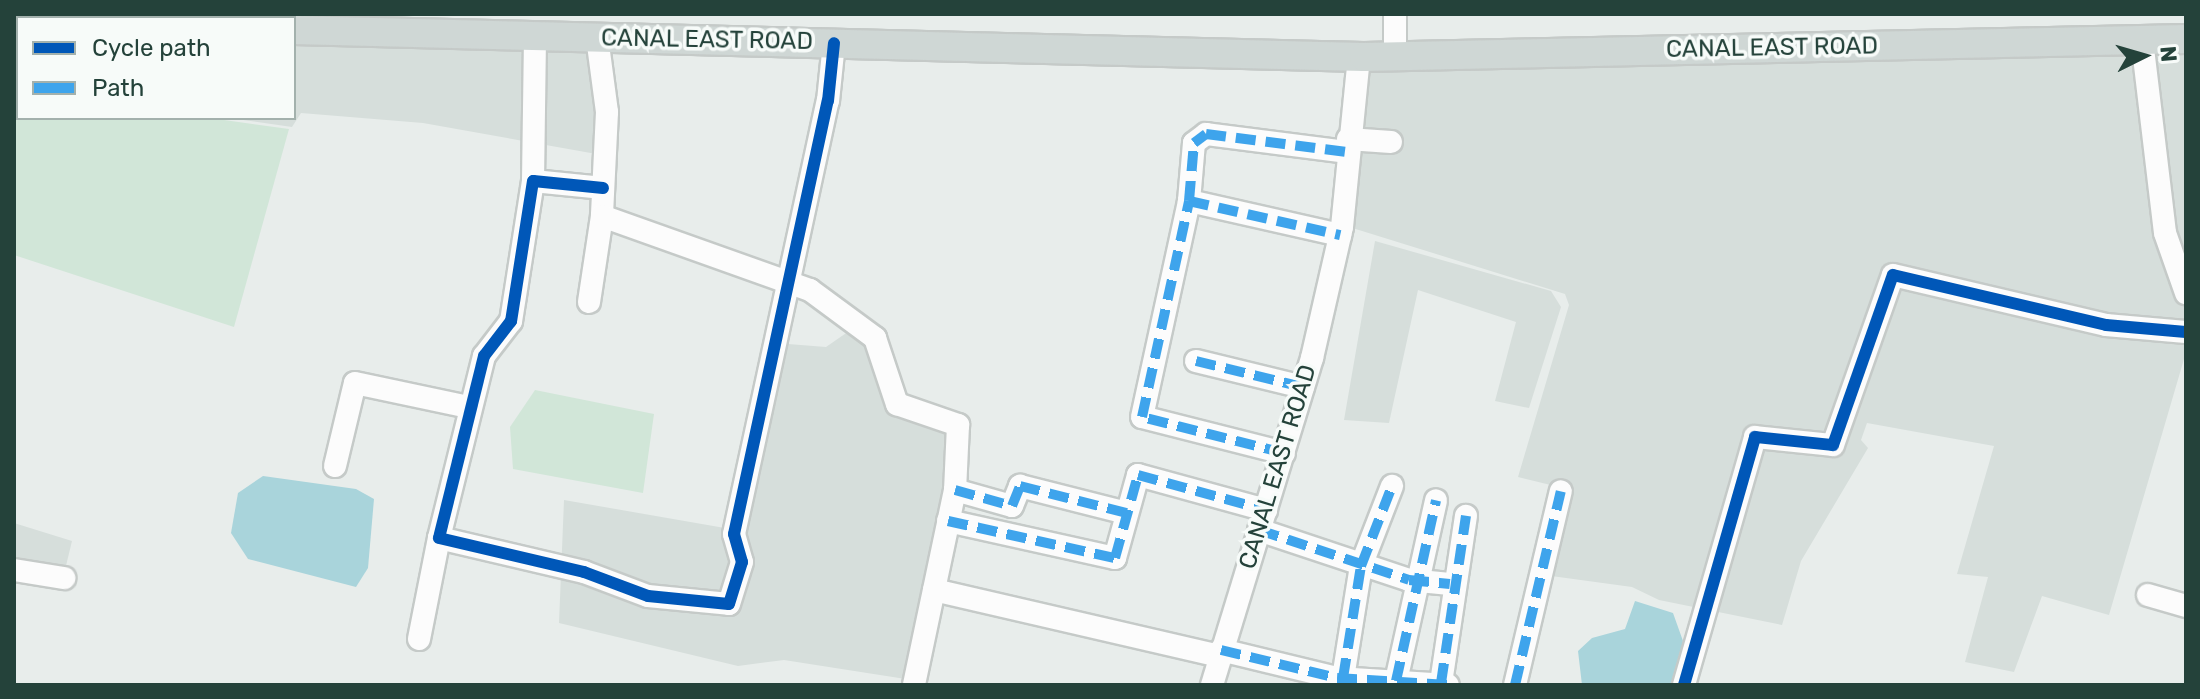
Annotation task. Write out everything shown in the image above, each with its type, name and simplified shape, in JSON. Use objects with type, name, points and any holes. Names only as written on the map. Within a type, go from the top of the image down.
[{"type":"main road","name":"CANAL EAST ROAD","points":[[296,30],[1359,57],[1395,35],[2186,39]]},
{"type":"street","points":[[419,639],[469,407],[484,356],[511,321],[533,181],[535,36]]},
{"type":"street","points":[[589,302],[602,216],[607,112],[597,37]]},
{"type":"street","points":[[2142,40],[2165,233],[2186,293]]},
{"type":"street","points":[[439,538],[584,572],[648,596],[729,604],[742,562],[734,534],[834,43]]},
{"type":"street","name":"CANAL EAST ROAD","points":[[1212,685],[1303,387],[1340,235],[1347,145],[1359,57]]},
{"type":"street","points":[[1284,453],[1142,417],[1189,201],[1194,143],[1206,134],[1347,145],[1391,142]]},
{"type":"street","points":[[533,181],[603,188]]},
{"type":"street","points":[[1189,201],[1340,235]]},
{"type":"street","points":[[602,216],[787,281],[875,338],[897,404],[958,425],[955,490],[914,685]]},
{"type":"street","points":[[1684,685],[1755,437],[1833,445],[1893,275],[2106,325],[2186,332]]},
{"type":"street","points":[[1196,361],[1303,387]]},
{"type":"street","points":[[335,466],[355,383],[469,407]]},
{"type":"street","points":[[948,521],[1115,558],[1138,475],[1262,520],[1361,566],[1450,584]]},
{"type":"street","points":[[955,490],[1012,506],[1020,486],[1127,513]]},
{"type":"street","points":[[1343,678],[1361,566],[1392,486]]},
{"type":"street","points":[[1515,685],[1561,491]]},
{"type":"street","points":[[1396,681],[1436,500]]},
{"type":"street","points":[[934,590],[1343,678],[1444,684],[1450,584],[1466,516]]},
{"type":"street","points":[[14,570],[64,578]]},
{"type":"street","points":[[2148,595],[2186,606]]},
{"type":"shaded area","points":[[296,35],[594,41],[602,155],[423,123],[301,113],[292,127],[243,120],[296,120]]},
{"type":"shaded area","points":[[2139,43],[2186,299],[2184,359],[2109,615],[2042,596],[2014,672],[1965,662],[1988,577],[1957,574],[1994,446],[1867,423],[1861,440],[1868,448],[1801,561],[1782,625],[1659,600],[1632,587],[1544,575],[1567,489],[1518,477],[1569,305],[1565,294],[1346,226],[1363,62]]},
{"type":"shaded area","points":[[2186,47],[2186,272],[2172,234],[2151,48]]},
{"type":"shaded area","points":[[1375,241],[1551,291],[1561,307],[1529,408],[1495,401],[1516,322],[1418,290],[1389,423],[1344,420]]},
{"type":"shaded area","points":[[852,329],[871,341],[887,394],[955,427],[912,680],[784,660],[738,666],[559,623],[564,500],[742,531],[788,344],[826,347]]},
{"type":"shaded area","points":[[14,523],[72,541],[64,574],[14,566]]},
{"type":"green space","points":[[14,91],[16,120],[224,120],[289,129],[234,327],[14,255]]},
{"type":"green space","points":[[535,390],[654,414],[643,493],[513,469],[510,427]]},
{"type":"water","points":[[263,476],[356,489],[374,499],[368,568],[356,587],[248,559],[231,533],[238,493]]},
{"type":"water","points":[[1635,601],[1673,613],[1683,641],[1676,685],[1582,685],[1578,651],[1592,638],[1625,629]]},
{"type":"marked path","points":[[1284,453],[1142,417],[1189,201],[1194,143],[1206,134],[1347,152]]},
{"type":"marked path","points":[[1189,201],[1340,235]]},
{"type":"marked path","points":[[1196,361],[1303,387]]},
{"type":"marked path","points":[[948,521],[1115,558],[1138,475],[1266,510]]},
{"type":"marked path","points":[[955,490],[1012,506],[1020,486],[1127,513]]},
{"type":"marked path","points":[[1343,678],[1361,566],[1392,486]]},
{"type":"marked path","points":[[1515,685],[1561,491]]},
{"type":"marked path","points":[[1396,681],[1436,500]]},
{"type":"marked path","points":[[1441,683],[1466,516]]},
{"type":"marked path","points":[[1259,530],[1409,580],[1450,584]]},
{"type":"marked path","points":[[1221,650],[1337,678],[1448,685]]},
{"type":"cycle path","points":[[603,188],[533,181],[511,321],[484,356],[439,538],[584,572],[648,596],[729,604],[742,562],[734,534],[828,101],[834,43]]},
{"type":"cycle path","points":[[1684,685],[1755,437],[1833,445],[1893,275],[2106,325],[2186,332]]}]
